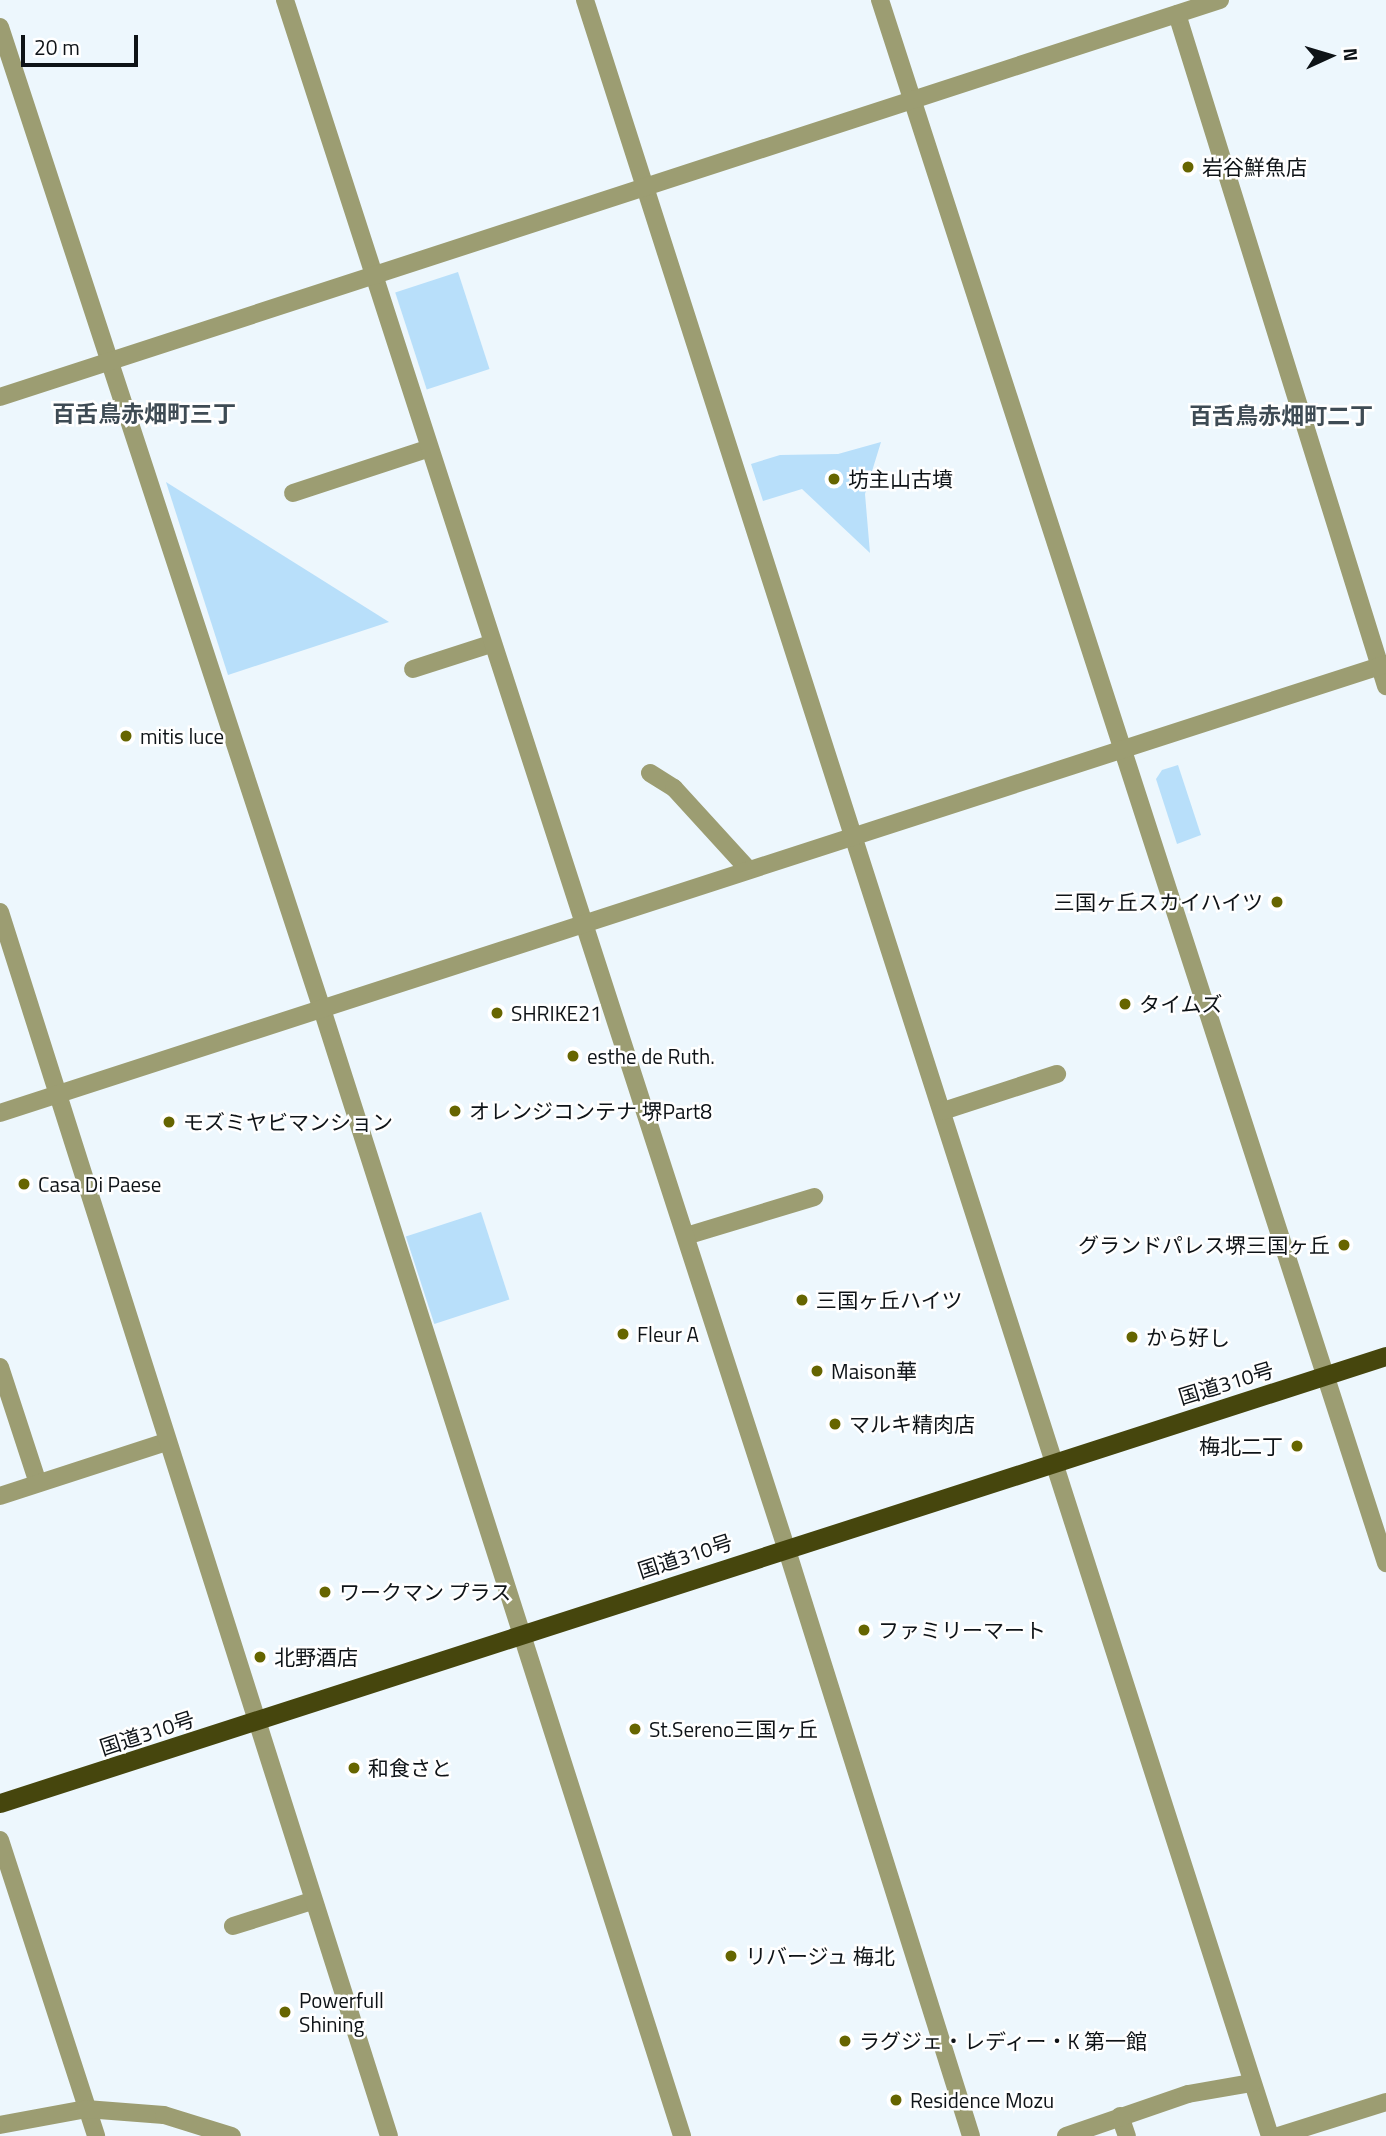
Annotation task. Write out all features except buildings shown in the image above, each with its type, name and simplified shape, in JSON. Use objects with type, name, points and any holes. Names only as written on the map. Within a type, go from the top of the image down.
[{"type":"highway","name":"国道310号","points":[[0,1803],[256,1723],[786,1547],[1386,1356]]},
{"type":"street","points":[[285,0],[427,449],[786,1547],[971,2136]]},
{"type":"street","points":[[585,0],[1270,2136]]},
{"type":"street","points":[[880,0],[1386,1563]]},
{"type":"street","points":[[0,397],[914,103],[1220,0]]},
{"type":"street","points":[[1177,14],[1383,665],[1386,686]]},
{"type":"street","points":[[0,27],[107,363],[322,1009],[682,2136]]},
{"type":"street","points":[[293,493],[427,449]]},
{"type":"street","points":[[413,669],[491,644]]},
{"type":"street","points":[[0,1113],[852,834],[1383,665]]},
{"type":"street","points":[[650,773],[674,788],[748,869]]},
{"type":"street","points":[[0,912],[60,1095],[312,1901],[389,2136]]},
{"type":"street","points":[[943,1111],[1057,1074]]},
{"type":"street","points":[[686,1236],[814,1197]]},
{"type":"street","points":[[0,1367],[38,1483]]},
{"type":"street","points":[[0,1496],[166,1441]]},
{"type":"street","points":[[0,1840],[96,2136]]},
{"type":"street","points":[[233,1926],[312,1901]]},
{"type":"street","points":[[1066,2136],[1188,2094],[1252,2083]]},
{"type":"street","points":[[1278,2136],[1386,2102]]},
{"type":"street","points":[[0,2125],[86,2109],[164,2115],[232,2136]]},
{"type":"street","points":[[1120,2116],[1127,2136]]},
{"type":"shaded area","points":[[458,272],[490,369],[427,389],[395,292]]},
{"type":"shaded area","points":[[881,442],[865,494],[870,553],[802,489],[763,501],[751,464],[780,455],[838,454]]},
{"type":"shaded area","points":[[166,482],[389,622],[228,675]]},
{"type":"shaded area","points":[[1178,765],[1201,835],[1177,844],[1156,779],[1162,770]]},
{"type":"shaded area","points":[[481,1212],[509,1299],[434,1324],[406,1236]]},
{"type":"place","name":"岩谷鮮魚店","points":[[1188,167]]},
{"type":"place","name":"坊主山古墳","points":[[834,479]]},
{"type":"place","name":"mitis luce","points":[[126,736]]},
{"type":"place","name":"三国ヶ丘スカイハイツ","points":[[1277,902]]},
{"type":"place","name":"タイムズ","points":[[1125,1004]]},
{"type":"place","name":"SHRIKE21","points":[[497,1013]]},
{"type":"place","name":"esthe de Ruth.","points":[[573,1056]]},
{"type":"place","name":"オレンジコンテナ 堺Part8","points":[[455,1111]]},
{"type":"place","name":"モズミヤビマンション","points":[[169,1122]]},
{"type":"place","name":"Casa Di Paese","points":[[24,1184]]},
{"type":"place","name":"グランドパレス堺三国ヶ丘","points":[[1344,1245]]},
{"type":"place","name":"三国ヶ丘ハイツ","points":[[802,1300]]},
{"type":"place","name":"Fleur A","points":[[623,1334]]},
{"type":"place","name":"から好し","points":[[1132,1337]]},
{"type":"place","name":"Maison華","points":[[817,1371]]},
{"type":"place","name":"マルキ精肉店","points":[[835,1424]]},
{"type":"place","name":"梅北二丁","points":[[1297,1446]]},
{"type":"place","name":"ワークマン プラス","points":[[325,1592]]},
{"type":"place","name":"ファミリーマート","points":[[864,1630]]},
{"type":"place","name":"北野酒店","points":[[260,1657]]},
{"type":"place","name":"St.Sereno三国ヶ丘","points":[[635,1729]]},
{"type":"place","name":"和食さと","points":[[354,1768]]},
{"type":"place","name":"リバージュ 梅北","points":[[731,1956]]},
{"type":"place","name":"Powerfull Shining","points":[[285,2012]]},
{"type":"place","name":"ラグジェ・レディー・K 第一館","points":[[845,2041]]},
{"type":"place","name":"Residence Mozu","points":[[896,2100]]},
{"type":"district","name":"百舌鳥赤畑町三丁","points":[[144,414]]},
{"type":"district","name":"百舌鳥赤畑町二丁","points":[[1281,416]]}]
